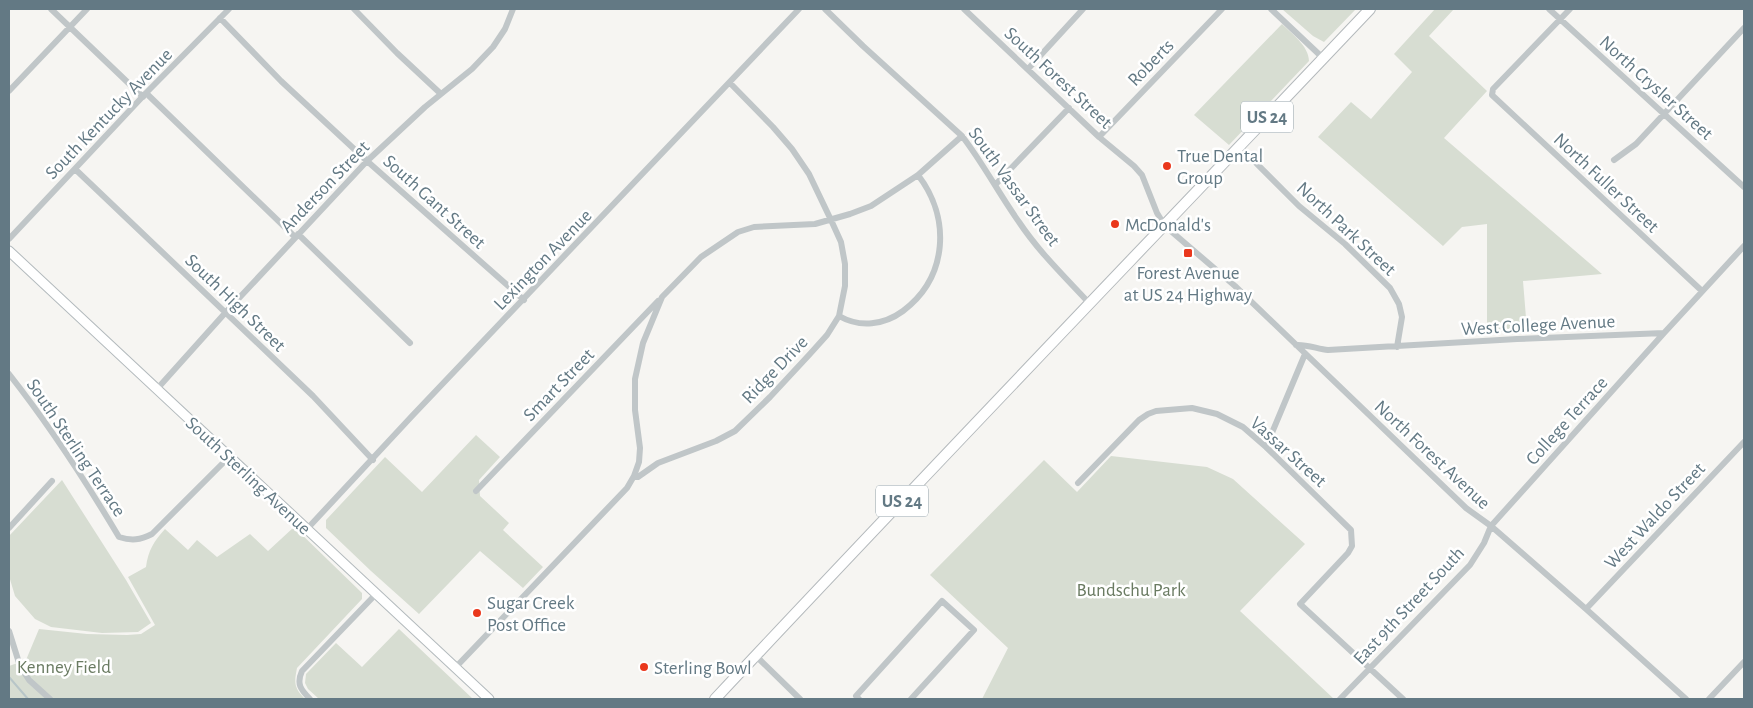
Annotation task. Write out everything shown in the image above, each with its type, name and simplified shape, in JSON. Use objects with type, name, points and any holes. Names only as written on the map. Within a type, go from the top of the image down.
[{"type":"main road","name":"US 24","points":[[715,699],[1370,9]]},
{"type":"main road","name":"South Sterling Avenue","points":[[9,251],[489,699]]},
{"type":"street","points":[[51,9],[410,343]]},
{"type":"street","points":[[9,91],[86,9]]},
{"type":"street","name":"South Kentucky Avenue","points":[[9,239],[145,95],[230,9]]},
{"type":"street","points":[[354,9],[441,94]]},
{"type":"street","name":"Anderson Street","points":[[157,389],[367,161],[425,107],[472,69],[493,47],[505,29],[513,9]]},
{"type":"street","name":"Lexington Avenue","points":[[307,529],[799,9]]},
{"type":"street","name":"South Vassar Street","points":[[825,9],[962,136],[1035,244],[1089,303]]},
{"type":"street","name":"South Forest Street","points":[[964,9],[1099,137],[1134,166],[1142,175],[1157,213],[1165,226]]},
{"type":"street","points":[[1028,69],[1083,9]]},
{"type":"street","name":"Roberts","points":[[1099,137],[1222,9]]},
{"type":"street","points":[[1271,9],[1324,58]]},
{"type":"street","name":"North Crysler Street","points":[[1549,9],[1744,186]]},
{"type":"street","points":[[1560,19],[1570,9]]},
{"type":"street","name":"South Gant Street","points":[[220,18],[281,81],[367,161],[524,300]]},
{"type":"street","name":"North Fuller Street","points":[[1560,19],[1493,89],[1492,95],[1702,291]]},
{"type":"street","points":[[1614,160],[1636,144],[1744,28]]},
{"type":"street","name":"Ridge Drive","points":[[634,476],[638,477],[658,463],[716,441],[735,431],[809,355],[839,316],[845,286],[845,264],[841,242],[831,220],[808,174],[792,149],[730,84]]},
{"type":"street","points":[[995,185],[1069,108]]},
{"type":"street","name":"Smart Street","points":[[476,491],[701,257],[738,232],[754,228],[798,226],[831,220],[871,206],[918,174],[962,136]]},
{"type":"street","name":"North Park Street","points":[[1240,147],[1299,206],[1345,244],[1390,288],[1399,304],[1402,317],[1397,347]]},
{"type":"street","name":"South High Street","points":[[75,169],[313,396],[373,460]]},
{"type":"street","points":[[839,316],[860,324],[884,322],[896,316],[910,305],[923,292],[931,280],[939,255],[939,224],[934,200],[918,174]]},
{"type":"street","name":"North Forest Avenue","points":[[1165,226],[1235,286],[1466,508],[1491,526],[1686,699]]},
{"type":"street","points":[[1664,333],[1744,246]]},
{"type":"street","points":[[455,668],[627,488],[634,476],[639,462],[640,448],[635,410],[635,379],[644,343],[662,296]]},
{"type":"street","name":"West College Avenue","points":[[1296,345],[1301,344],[1328,350],[1664,333]]},
{"type":"street","name":"College Terrace","points":[[1491,526],[1664,333]]},
{"type":"street","points":[[1266,447],[1305,354]]},
{"type":"street","name":"South Sterling Terrace","points":[[9,374],[37,410],[82,475],[119,537],[131,540],[142,539],[152,534],[229,457]]},
{"type":"street","name":"Vassar Street","points":[[1078,483],[1139,420],[1156,411],[1192,408],[1217,414],[1243,427],[1351,530],[1352,546],[1348,553],[1300,604],[1369,668]]},
{"type":"street","name":"West Waldo Street","points":[[1586,609],[1744,442]]},
{"type":"street","points":[[9,528],[52,481]]},
{"type":"street","name":"East 9th Street South","points":[[1340,699],[1470,565],[1484,543],[1491,526]]},
{"type":"street","points":[[310,699],[303,692],[299,682],[302,671],[376,594]]},
{"type":"street","points":[[859,699],[856,696],[942,602],[974,630],[911,699]]},
{"type":"street","points":[[9,634],[20,666],[29,680],[50,699]]},
{"type":"street","points":[[756,656],[800,699]]},
{"type":"street","points":[[1709,699],[1744,662]]},
{"type":"street","points":[[1369,668],[1403,699]]},
{"type":"green space","points":[[1282,9],[1356,9],[1324,42],[1313,36]]},
{"type":"green space","points":[[1435,9],[1454,9],[1429,36],[1487,91],[1444,138],[1602,274],[1523,281],[1527,330],[1487,333],[1487,224],[1462,227],[1443,246],[1318,137],[1351,102],[1371,119],[1412,72],[1394,54]]},
{"type":"green space","points":[[1282,24],[1303,45],[1309,61],[1229,145],[1194,115]]},
{"type":"green space","points":[[476,435],[500,457],[479,480],[480,496],[509,523],[503,530],[543,567],[523,588],[480,551],[419,614],[326,528],[326,520],[385,457],[422,492]]},
{"type":"green space","name":"Bundschu Park","points":[[1111,456],[1207,467],[1233,479],[1305,544],[1240,611],[1334,699],[982,699],[1008,648],[930,575],[1044,460],[1077,492]]},
{"type":"green space","points":[[62,480],[151,623],[138,632],[102,633],[51,627],[35,619],[15,596],[9,576],[9,536]]},
{"type":"green space","name":"Kenney Field","points":[[294,527],[362,593],[362,599],[297,668],[296,685],[305,699],[9,699],[9,666],[26,660],[39,629],[87,634],[127,635],[141,634],[155,625],[128,577],[146,567],[152,546],[165,529],[188,550],[197,540],[217,557],[250,534],[268,551]]},
{"type":"green space","points":[[399,629],[473,699],[319,699],[308,689],[305,683],[306,674],[336,643],[362,667]]},
{"type":"waterway","points":[[9,677],[28,699]]},
{"type":"place","name":"True Dental Group","points":[[1167,166]]},
{"type":"place","name":"McDonald's","points":[[1115,224]]},
{"type":"place","name":"Forest Avenue at US 24 Highway","points":[[1188,253]]},
{"type":"place","name":"Sugar Creek Post Office","points":[[477,613]]},
{"type":"place","name":"Sterling Bowl","points":[[644,667]]}]
